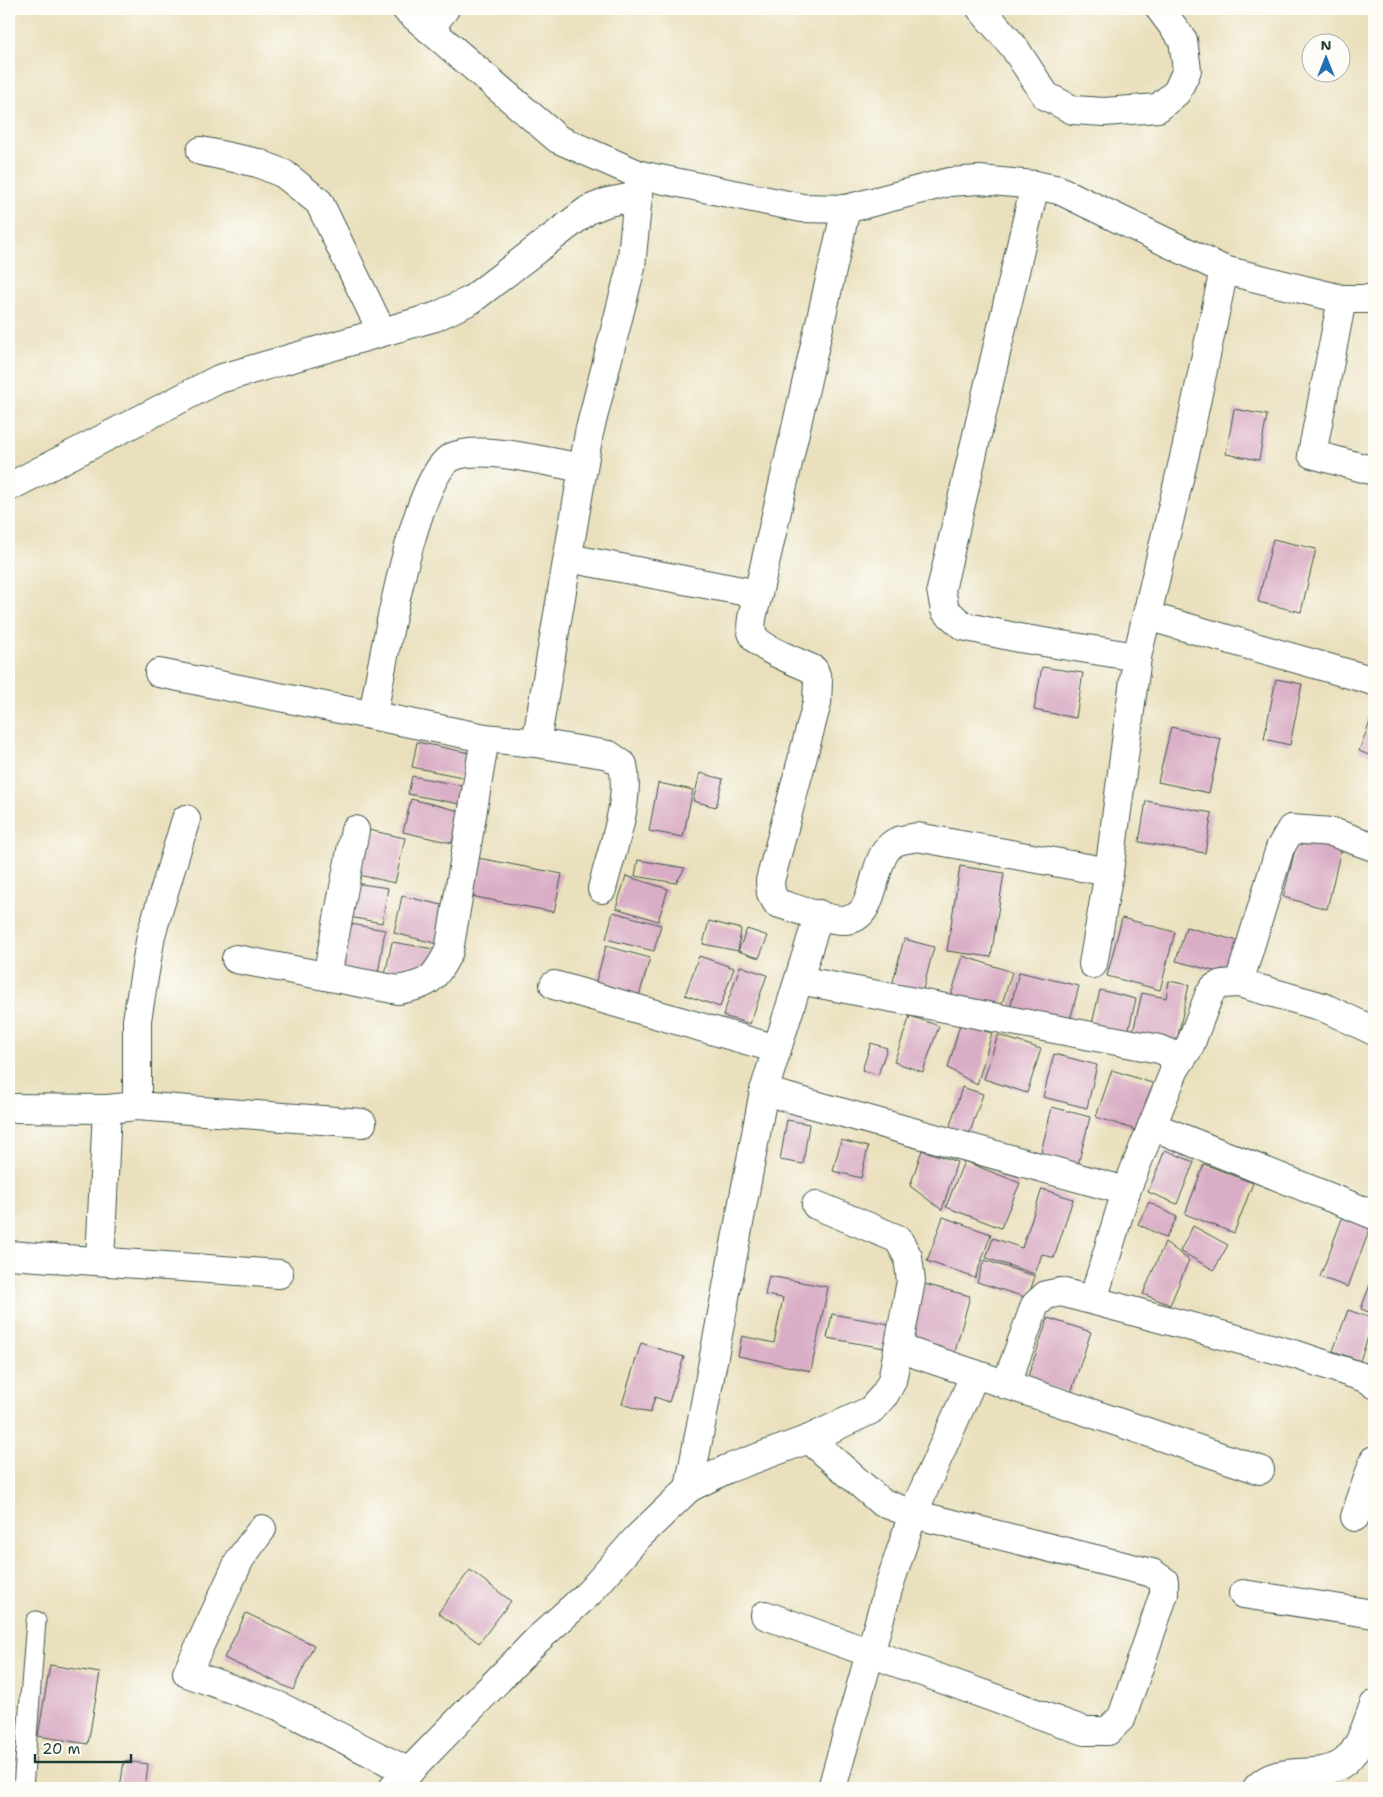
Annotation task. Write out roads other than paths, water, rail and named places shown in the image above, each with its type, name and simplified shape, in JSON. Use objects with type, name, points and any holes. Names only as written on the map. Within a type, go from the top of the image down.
[{"type":"street","points":[[406,9],[437,19],[558,139],[639,186],[802,208],[846,209],[949,182],[980,180],[1035,185],[1059,190],[1224,270],[1342,300],[1374,300]]},
{"type":"street","points":[[981,9],[1014,47],[1046,96],[1072,110],[1104,112],[1158,108],[1177,92],[1187,70],[1183,40],[1160,9]]},
{"type":"street","points":[[201,151],[267,166],[284,174],[319,202],[382,332]]},
{"type":"street","points":[[1035,185],[941,590],[946,610],[963,626],[1019,638],[1137,657]]},
{"type":"street","points":[[9,487],[219,379],[435,318],[471,300],[588,210],[639,186]]},
{"type":"street","points":[[536,743],[589,433],[631,267],[639,186]]},
{"type":"street","points":[[846,209],[751,625],[752,634],[764,647],[814,670],[818,682],[816,703],[770,881],[771,893],[777,903],[846,920],[858,916],[868,904],[882,854],[895,842],[917,837],[1109,872]]},
{"type":"street","points":[[1092,964],[1109,872],[1137,657],[1187,445],[1224,270]]},
{"type":"street","points":[[1342,300],[1312,454],[1374,471]]},
{"type":"street","points":[[373,715],[400,574],[430,484],[442,463],[453,456],[481,451],[583,468]]},
{"type":"street","points":[[568,558],[758,594]]},
{"type":"street","points":[[1147,616],[1374,681]]},
{"type":"street","points":[[159,674],[485,738],[536,743],[609,755],[623,765],[626,778],[623,803],[602,889]]},
{"type":"street","points":[[236,959],[398,990],[423,985],[440,969],[449,952],[485,738]]},
{"type":"street","points":[[137,1106],[137,1020],[151,935],[186,819]]},
{"type":"street","points":[[327,976],[354,830]]},
{"type":"street","points":[[1239,983],[1280,848],[1291,830],[1332,832],[1374,847]]},
{"type":"street","points":[[689,1488],[764,1091],[819,914]]},
{"type":"street","points":[[799,980],[1159,1049],[1172,1054],[1175,1069]]},
{"type":"street","points":[[1094,1300],[1126,1191],[1175,1069],[1189,1048],[1209,995],[1214,988],[1222,984],[1239,983],[1323,1007],[1374,1031]]},
{"type":"street","points":[[554,986],[776,1049]]},
{"type":"street","points":[[764,1091],[1126,1191]]},
{"type":"street","points":[[9,1108],[107,1108],[137,1106],[362,1123]]},
{"type":"street","points":[[100,1261],[107,1108]]},
{"type":"street","points":[[1152,1126],[1374,1215]]},
{"type":"street","points":[[262,1529],[240,1559],[187,1672],[279,1706],[401,1780],[537,1640],[589,1593],[637,1538],[689,1488],[727,1469],[809,1439],[871,1410],[885,1394],[892,1381],[911,1282],[908,1257],[898,1238],[816,1205]]},
{"type":"street","points":[[9,1255],[279,1274]]},
{"type":"street","points":[[1006,1385],[1035,1305],[1046,1295],[1061,1292],[1297,1355],[1368,1379],[1374,1384]]},
{"type":"street","points":[[898,1348],[1260,1470]]},
{"type":"street","points":[[832,1788],[870,1653],[913,1514],[975,1374]]},
{"type":"street","points":[[765,1615],[1085,1731],[1108,1731],[1122,1717],[1127,1698],[1160,1612],[1164,1594],[1164,1581],[1152,1573],[913,1514],[881,1502],[809,1439]]},
{"type":"street","points":[[1355,1516],[1374,1460]]},
{"type":"street","points":[[1243,1594],[1374,1614]]},
{"type":"street","points":[[1257,1788],[1264,1780],[1282,1774],[1316,1771],[1340,1765],[1356,1748],[1374,1705]]},
{"type":"lane","points":[[23,1788],[36,1620]]}]
